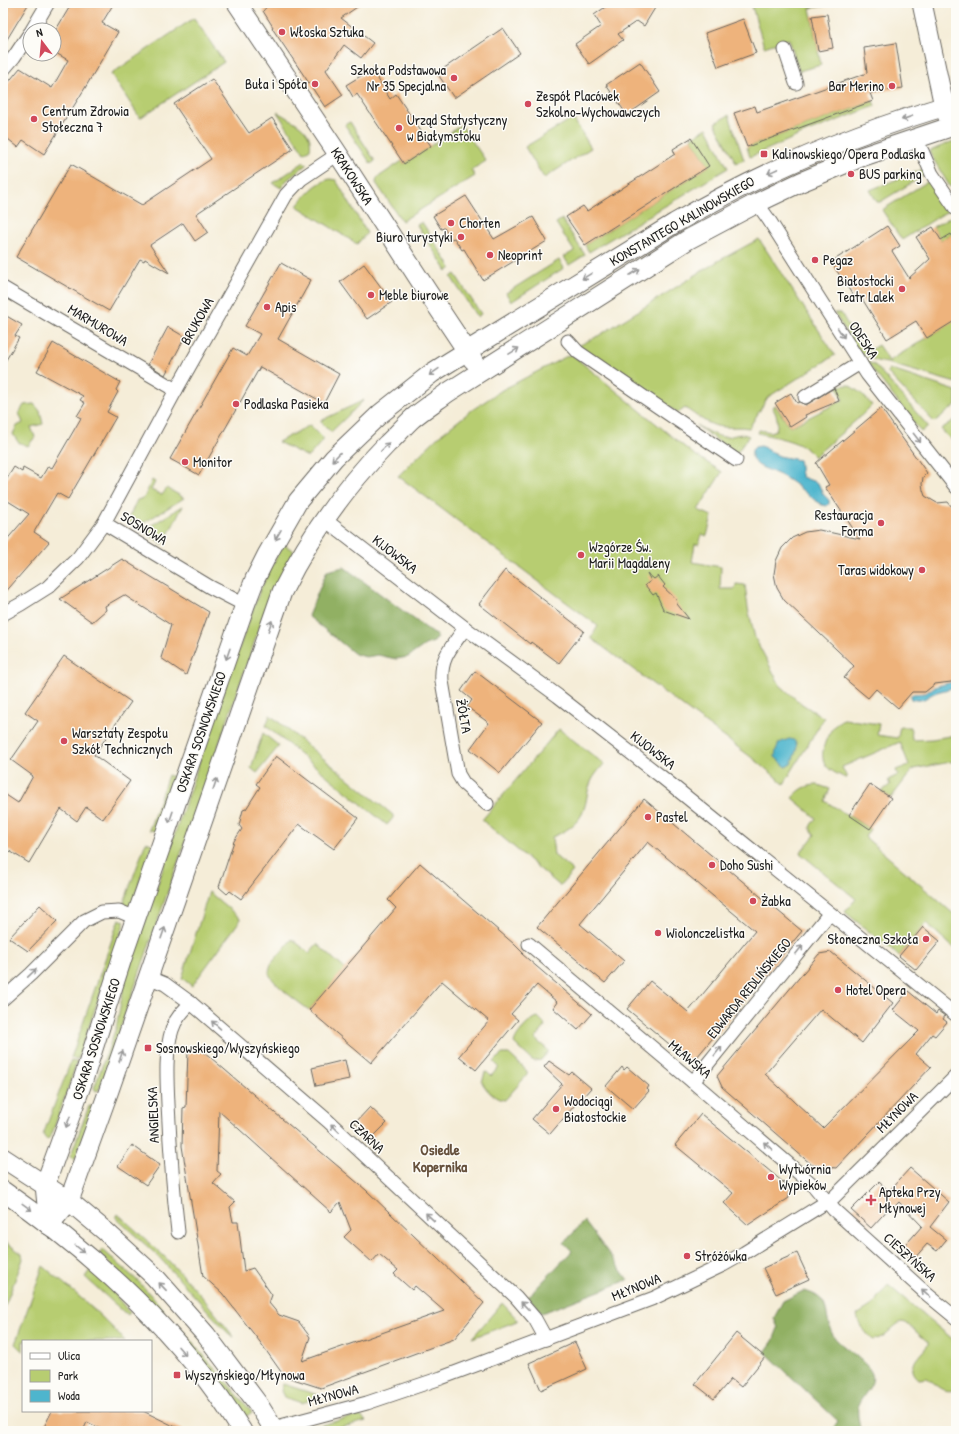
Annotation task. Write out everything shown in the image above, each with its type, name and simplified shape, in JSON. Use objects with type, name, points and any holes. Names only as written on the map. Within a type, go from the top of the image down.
[{"type":"street","points":[[37,22],[48,3]]},
{"type":"street","name":"KRAKOWSKA","points":[[237,3],[481,371]]},
{"type":"street","points":[[922,3],[950,104],[953,125]]},
{"type":"street","points":[[3,70],[22,45]]},
{"type":"street","points":[[785,50],[796,83]]},
{"type":"street","name":"KONSTANTEGO KALINOWSKIEGO","points":[[467,351],[675,223],[745,184],[812,153],[849,138],[950,104]]},
{"type":"street","name":"KONSTANTEGO KALINOWSKIEGO","points":[[481,371],[689,239],[757,203],[814,176],[861,157],[953,125]]},
{"type":"street","points":[[922,151],[932,174],[956,209]]},
{"type":"street","name":"BRUKOWA","points":[[104,523],[176,390],[286,195],[301,179],[338,154]]},
{"type":"street","points":[[745,184],[757,203]]},
{"type":"street","name":"ODESKA","points":[[757,203],[867,374],[956,487]]},
{"type":"street","name":"MARMUROWA","points":[[3,288],[176,390]]},
{"type":"street","points":[[568,341],[578,352],[736,460]]},
{"type":"street","name":"OSKARA SOSNOWSKIEGO","points":[[45,1185],[82,1082],[136,918],[244,605],[267,555],[298,501],[334,458],[380,414],[432,373],[467,351]]},
{"type":"street","points":[[806,397],[860,363]]},
{"type":"street","name":"OSKARA SOSNOWSKIEGO","points":[[49,1225],[69,1201],[282,592],[304,548],[348,486],[412,419],[447,393],[481,371]]},
{"type":"street","points":[[298,501],[324,519]]},
{"type":"street","name":"KIJOWSKA","points":[[324,519],[657,773],[829,914],[956,1015]]},
{"type":"street","name":"SOSNOWA","points":[[3,614],[48,587],[78,558],[104,523],[210,587],[244,605]]},
{"type":"street","name":"ŻÓŁTA","points":[[465,628],[443,661],[441,670],[442,681],[458,774],[464,784],[487,804]]},
{"type":"street","points":[[3,999],[31,974],[84,921],[102,912],[113,911],[118,911],[136,918]]},
{"type":"street","name":"EDWARDA REDLIŃSKIEGO","points":[[693,1082],[829,914]]},
{"type":"street","name":"MŁAWSKA","points":[[529,944],[814,1186],[827,1202]]},
{"type":"street","name":"CZARNA","points":[[148,977],[165,984],[190,1003],[328,1121],[516,1297],[535,1318],[546,1339]]},
{"type":"street","name":"ANGIELSKA","points":[[178,1232],[171,1167],[167,1078],[168,1054],[171,1030],[179,1015],[190,1003]]},
{"type":"street","name":"MŁYNOWA","points":[[274,1429],[385,1398],[654,1298],[692,1280],[744,1253],[827,1202],[956,1076]]},
{"type":"street","points":[[82,1082],[83,1091],[89,1098],[97,1100],[102,1099],[108,1093]]},
{"type":"street","points":[[3,1158],[69,1201],[105,1231],[154,1276],[187,1312],[226,1360],[274,1429]]},
{"type":"street","points":[[45,1185],[49,1225]]},
{"type":"street","points":[[3,1191],[86,1254],[120,1285],[164,1330],[200,1372],[242,1431]]},
{"type":"street","name":"CIESZYŃSKA","points":[[827,1202],[928,1295],[956,1318]]},
{"type":"street","points":[[164,1330],[165,1324],[171,1315],[176,1312],[187,1312]]},
{"type":"green space","points":[[751,3],[824,3],[824,6],[810,8],[821,65],[799,71],[789,39],[764,47]]},
{"type":"green space","points":[[194,18],[224,62],[140,118],[111,74]]},
{"type":"green space","points":[[873,101],[875,106],[807,132],[750,157],[747,147]]},
{"type":"green space","points":[[277,112],[295,122],[305,131],[310,142],[310,149],[304,153]]},
{"type":"green space","points":[[729,115],[744,160],[736,163],[715,123]]},
{"type":"green space","points":[[573,118],[591,148],[544,178],[525,147]]},
{"type":"green space","points":[[350,122],[375,161],[371,164],[345,125]]},
{"type":"green space","points":[[461,125],[486,161],[471,170],[475,176],[402,221],[376,183],[377,178],[402,161],[404,164]]},
{"type":"green space","points":[[707,128],[728,168],[589,252],[585,245],[709,166],[691,138]]},
{"type":"green space","points":[[953,141],[956,151],[956,185],[950,187],[929,152]]},
{"type":"green space","points":[[304,162],[307,164],[286,181],[281,188],[273,183]]},
{"type":"green space","points":[[923,169],[926,171],[923,176],[880,202],[877,202],[870,190]]},
{"type":"green space","points":[[330,179],[336,180],[367,233],[357,244],[297,206],[316,186]]},
{"type":"green space","points":[[930,180],[949,210],[902,240],[882,210]]},
{"type":"green space","points":[[952,216],[956,223],[956,243],[951,234],[941,240],[933,227]]},
{"type":"green space","points":[[562,219],[585,255],[569,265],[564,257],[574,251],[556,223]]},
{"type":"green space","points":[[422,222],[451,268],[447,271],[417,225]]},
{"type":"green space","points":[[759,239],[835,355],[768,397],[749,428],[714,425],[703,420],[685,408],[678,413],[578,346],[598,336],[718,261]]},
{"type":"green space","points":[[559,260],[564,268],[511,302],[506,293]]},
{"type":"green space","points":[[455,274],[481,314],[477,317],[451,277]]},
{"type":"green space","points":[[834,313],[841,313],[857,341],[870,350],[878,345],[889,361],[956,320],[956,383],[877,361],[860,353]]},
{"type":"green space","points":[[571,354],[692,453],[722,472],[698,510],[712,516],[707,536],[702,534],[699,544],[695,544],[692,562],[721,567],[720,589],[735,589],[736,584],[745,585],[748,608],[755,638],[780,685],[799,702],[824,718],[784,784],[759,763],[591,638],[598,626],[398,476],[439,436],[472,410],[502,390]]},
{"type":"green space","points":[[866,361],[876,366],[928,426],[921,432]]},
{"type":"green space","points":[[889,369],[956,391],[956,405],[934,422],[888,373]]},
{"type":"green space","points":[[849,385],[862,394],[872,405],[814,457],[804,447],[797,443],[758,433],[759,430],[771,432],[776,430],[777,418],[772,407],[775,405],[790,427],[843,400],[837,386]]},
{"type":"green space","points":[[364,400],[331,432],[320,421]]},
{"type":"green space","points":[[34,404],[40,411],[43,424],[31,427],[35,437],[28,446],[18,442],[13,434],[17,426],[23,423],[19,413],[24,405]]},
{"type":"green space","points":[[956,419],[956,441],[949,438],[941,429]]},
{"type":"green space","points":[[310,425],[324,439],[308,457],[278,442]]},
{"type":"green space","points":[[696,425],[722,437],[740,434],[749,436],[736,454]]},
{"type":"green space","points":[[152,480],[155,482],[151,490],[162,495],[167,488],[184,498],[137,527],[129,522],[128,519],[137,500],[144,498]]},
{"type":"green space","points":[[183,506],[163,544],[142,531]]},
{"type":"green space","points":[[283,544],[294,551],[275,588],[262,620],[99,1090],[96,1091],[94,1088],[116,1028],[125,980],[217,710],[260,590]]},
{"type":"green space","points":[[344,567],[438,637],[434,642],[425,645],[408,657],[396,659],[378,655],[366,657],[355,654],[308,616],[327,571]]},
{"type":"green space","points":[[270,715],[393,815],[393,818],[387,825],[266,726]]},
{"type":"green space","points":[[844,719],[879,724],[877,735],[897,738],[900,727],[911,727],[912,740],[932,739],[956,735],[956,761],[913,769],[891,798],[881,791],[890,785],[888,780],[898,775],[896,770],[909,765],[900,742],[842,767],[847,778],[831,770],[825,764],[823,752],[827,738],[834,726]]},
{"type":"green space","points":[[559,729],[604,764],[591,782],[586,803],[579,819],[567,830],[552,837],[554,855],[573,871],[560,886],[482,820]]},
{"type":"green space","points":[[263,733],[279,746],[257,773],[251,768]]},
{"type":"green space","points":[[168,775],[172,777],[172,789],[156,831],[149,830]]},
{"type":"green space","points":[[818,785],[830,789],[825,801],[870,829],[865,837],[956,916],[956,950],[926,923],[899,956],[845,912],[856,899],[800,853],[815,835],[810,828],[816,818],[792,798],[804,788]]},
{"type":"green space","points":[[146,842],[152,844],[130,910],[122,908]]},
{"type":"green space","points":[[209,892],[241,919],[192,986],[182,978]]},
{"type":"green space","points":[[119,919],[125,921],[78,1059],[71,1058]]},
{"type":"green space","points":[[292,939],[309,953],[317,944],[345,969],[309,1010],[281,988],[269,973],[271,964]]},
{"type":"green space","points":[[538,1017],[544,1023],[545,1027],[535,1039],[548,1050],[548,1052],[541,1060],[535,1061],[514,1043],[524,1027],[531,1020]]},
{"type":"green space","points":[[502,1054],[509,1054],[527,1071],[527,1075],[505,1100],[501,1100],[491,1094],[482,1082],[485,1073],[487,1072],[491,1076],[499,1067],[494,1062]]},
{"type":"green space","points":[[71,1061],[77,1062],[52,1134],[47,1140],[43,1135]]},
{"type":"green space","points":[[89,1106],[94,1107],[75,1159],[70,1157]]},
{"type":"green space","points":[[118,1214],[166,1258],[199,1293],[234,1337],[228,1333],[158,1256],[116,1218]]},
{"type":"green space","points":[[584,1221],[628,1280],[542,1313],[528,1297],[572,1251],[564,1243]]},
{"type":"green space","points":[[3,1240],[22,1254],[23,1259],[3,1311]]},
{"type":"green space","points":[[102,1249],[139,1282],[164,1311],[161,1313],[100,1254]]},
{"type":"green space","points":[[43,1266],[96,1311],[124,1340],[22,1340],[22,1351],[15,1344]]},
{"type":"green space","points":[[90,1270],[105,1282],[129,1312],[127,1315],[85,1277]]},
{"type":"green space","points":[[888,1285],[956,1342],[956,1389],[948,1391],[944,1390],[927,1378],[919,1379],[915,1375],[913,1366],[928,1345],[928,1342],[906,1323],[899,1323],[884,1335],[873,1340],[863,1329],[857,1315],[874,1304]]},
{"type":"green space","points":[[803,1291],[813,1294],[819,1298],[826,1308],[830,1328],[836,1340],[865,1364],[872,1374],[872,1383],[858,1407],[858,1419],[861,1431],[831,1431],[838,1421],[765,1352],[773,1341],[778,1328],[774,1318],[783,1301]]},
{"type":"green space","points":[[502,1303],[517,1319],[517,1321],[472,1338]]},
{"type":"green space","points":[[177,1324],[252,1412],[244,1418],[174,1327]]},
{"type":"green space","points":[[283,1384],[321,1396],[302,1403],[284,1397],[281,1391]]},
{"type":"green space","points":[[359,1415],[366,1421],[327,1431],[311,1431],[310,1428]]},
{"type":"water","points":[[761,446],[779,456],[799,460],[802,477],[818,483],[823,494],[829,500],[829,504],[827,506],[822,505],[780,475],[758,465],[752,459],[752,450],[755,447]]},
{"type":"water","points":[[956,681],[956,687],[937,692],[922,700],[911,699],[910,696],[913,694],[926,693],[934,687]]},
{"type":"water","points":[[789,739],[796,742],[797,745],[791,764],[786,767],[775,757],[779,743]]},
{"type":"building","points":[[3,3],[29,3],[3,46]]},
{"type":"building","points":[[72,3],[114,3],[102,23],[118,32],[44,154],[23,140],[18,147],[3,135],[3,89],[20,68],[52,88],[68,60],[62,57],[62,22],[61,22]]},
{"type":"building","points":[[270,3],[363,3],[341,18],[373,43],[361,58],[344,45],[326,70],[343,95],[325,107],[272,28],[273,27],[263,11]]},
{"type":"building","points":[[611,3],[658,3],[644,26],[637,21],[618,34],[623,40],[589,64],[575,44],[601,26],[594,15]]},
{"type":"building","points":[[827,14],[833,48],[818,51],[812,16]]},
{"type":"building","points":[[743,19],[756,53],[718,67],[705,33]]},
{"type":"building","points":[[503,28],[520,53],[454,98],[437,73]]},
{"type":"building","points":[[896,43],[903,88],[870,93],[873,101],[747,147],[734,113],[755,106],[757,112],[867,73],[864,48]]},
{"type":"building","points":[[640,62],[660,92],[627,115],[606,85]]},
{"type":"building","name":"Urząd Statystyczny w Białymstoku","points":[[372,69],[390,99],[396,94],[431,146],[404,164],[357,94],[353,97],[346,85]]},
{"type":"building","points":[[212,79],[249,133],[272,118],[293,149],[196,214],[208,232],[195,241],[183,223],[150,245],[169,273],[145,259],[144,261],[140,259],[109,311],[16,257],[71,164],[142,205],[211,159],[174,104]]},
{"type":"building","points":[[691,138],[709,166],[585,245],[566,217],[583,206],[587,211],[675,154],[673,149]]},
{"type":"building","points":[[466,196],[494,239],[533,217],[547,241],[483,280],[464,249],[462,250],[454,238],[451,239],[444,228],[441,229],[433,216]]},
{"type":"building","name":"Białostocki Teatr Lalek","points":[[887,226],[900,246],[892,251],[909,278],[930,259],[916,237],[933,227],[941,240],[951,234],[956,243],[956,320],[927,338],[916,321],[887,339],[861,297],[856,300],[831,262]]},
{"type":"building","points":[[281,263],[311,280],[278,339],[339,374],[324,403],[260,367],[199,475],[170,459],[233,348],[247,356],[260,334],[245,326]]},
{"type":"building","points":[[364,264],[392,302],[367,319],[340,282]]},
{"type":"building","points":[[3,314],[22,325],[15,336],[19,338],[3,365]]},
{"type":"building","points":[[168,327],[185,337],[165,375],[148,364]]},
{"type":"building","points":[[53,343],[120,382],[116,390],[118,392],[107,412],[116,417],[68,499],[57,493],[34,532],[49,542],[3,595],[3,544],[29,514],[3,498],[3,485],[14,467],[22,472],[23,468],[41,478],[48,466],[52,468],[81,418],[77,416],[85,403],[80,400],[83,396],[37,371]]},
{"type":"building","points":[[834,388],[839,401],[805,415],[806,417],[790,427],[775,403],[791,393],[797,403],[799,402],[806,405]]},
{"type":"building","points":[[881,408],[927,473],[923,477],[922,484],[925,496],[937,503],[948,502],[956,512],[956,679],[951,682],[935,684],[925,692],[912,692],[898,708],[876,689],[868,698],[844,678],[854,666],[784,600],[777,588],[774,574],[776,561],[782,548],[792,538],[805,532],[819,530],[860,539],[825,487],[829,485],[816,463]]},
{"type":"building","points":[[122,559],[209,612],[186,675],[161,658],[171,625],[124,595],[105,606],[106,610],[92,622],[60,599]]},
{"type":"building","points":[[505,570],[584,631],[559,663],[531,642],[530,644],[479,604]]},
{"type":"building","points":[[647,573],[654,579],[658,576],[665,585],[663,587],[676,599],[677,604],[689,619],[663,609],[656,593],[653,595],[645,585],[651,581]]},
{"type":"building","points":[[64,656],[131,702],[94,755],[130,781],[103,819],[86,807],[77,821],[61,809],[29,863],[3,847],[3,793],[18,803],[33,776],[11,760],[38,721],[25,712]]},
{"type":"building","points":[[475,671],[542,722],[500,773],[470,749],[489,723],[467,707],[472,700],[461,691]]},
{"type":"building","points":[[276,756],[358,818],[334,849],[299,824],[241,899],[230,891],[227,894],[219,887],[234,841],[242,829],[239,825],[243,810],[246,809],[260,787],[256,784]]},
{"type":"building","points":[[870,784],[891,798],[870,829],[849,815]]},
{"type":"building","points":[[644,799],[802,931],[692,1063],[627,1009],[650,981],[688,1012],[755,931],[648,842],[580,924],[624,961],[605,983],[537,927]]},
{"type":"building","points":[[420,863],[592,1014],[578,1030],[553,1008],[557,1002],[537,985],[511,1014],[518,1020],[476,1070],[459,1056],[489,1021],[442,981],[371,1063],[309,1010],[396,908],[388,900]]},
{"type":"building","points":[[40,905],[57,921],[28,951],[9,938]]},
{"type":"building","points":[[923,927],[940,941],[916,970],[899,956]]},
{"type":"building","points":[[831,952],[893,1003],[862,1043],[821,1009],[765,1074],[823,1128],[919,1031],[893,1010],[908,991],[936,1014],[938,1011],[945,1016],[943,1019],[947,1022],[935,1036],[932,1034],[916,1054],[931,1067],[836,1168],[812,1165],[722,1087],[717,1076],[819,954]]},
{"type":"building","points":[[188,1051],[203,1051],[366,1190],[484,1303],[454,1339],[321,1388],[284,1376],[222,1293],[203,1276],[182,1146],[183,1108],[186,1107]],"holes":[[[219,1111],[331,1212],[340,1202],[351,1230],[344,1237],[372,1262],[379,1254],[398,1270],[394,1274],[412,1290],[415,1286],[444,1311],[302,1361],[310,1337],[299,1322],[279,1315],[269,1303],[272,1295],[253,1268],[244,1271],[238,1222],[233,1222],[230,1207],[235,1202],[213,1183],[221,1174],[217,1171]]]},
{"type":"building","points":[[345,1060],[349,1079],[316,1086],[312,1068]]},
{"type":"building","name":"Wodociągi Białostockie","points":[[549,1061],[569,1075],[572,1072],[591,1088],[550,1134],[532,1119],[562,1084],[544,1067]]},
{"type":"building","points":[[622,1067],[624,1070],[627,1067],[649,1086],[647,1089],[649,1091],[633,1109],[606,1086]]},
{"type":"building","points":[[370,1107],[387,1123],[371,1139],[355,1123]]},
{"type":"building","points":[[701,1114],[789,1187],[789,1198],[748,1225],[724,1203],[733,1193],[675,1145]]},
{"type":"building","points":[[132,1145],[160,1165],[146,1185],[118,1166]]},
{"type":"building","points":[[910,1168],[949,1202],[930,1227],[946,1240],[937,1251],[927,1244],[913,1260],[901,1250],[922,1226],[899,1202],[894,1207],[892,1205],[871,1228],[851,1210],[879,1182],[889,1191]]},
{"type":"building","points":[[797,1253],[809,1279],[776,1294],[763,1268]]},
{"type":"building","points":[[736,1333],[765,1357],[741,1387],[731,1379],[714,1399],[695,1384]]},
{"type":"building","points":[[575,1342],[587,1369],[541,1390],[529,1363]]},
{"type":"building","points":[[52,1412],[145,1412],[184,1431],[105,1431],[87,1422],[83,1431],[42,1431]]},
{"type":"place","name":"Włoska Sztuka","points":[[282,32]]},
{"type":"place","name":"Szkoła Podstawowa Nr 35 Specjalna","points":[[454,78]]},
{"type":"place","name":"Buła i Spóła","points":[[315,84]]},
{"type":"place","name":"Bar Merino","points":[[892,86]]},
{"type":"place","name":"Zespół Placówek Szkolno-Wychowawczych","points":[[528,104]]},
{"type":"place","name":"Centrum Zdrowia Stołeczna 7","points":[[34,119]]},
{"type":"place","name":"Urząd Statystyczny w Białymstoku","points":[[399,128]]},
{"type":"place","name":"Kalinowskiego/Opera Podlaska","points":[[764,154]]},
{"type":"place","name":"BUS parking","points":[[851,174]]},
{"type":"place","name":"Chorten","points":[[451,223]]},
{"type":"place","name":"Biuro turystyki","points":[[461,237]]},
{"type":"place","name":"Neoprint","points":[[490,255]]},
{"type":"place","name":"Pegaz","points":[[815,260]]},
{"type":"place","name":"Białostocki Teatr Lalek","points":[[902,289]]},
{"type":"place","name":"Meble biurowe","points":[[371,295]]},
{"type":"place","name":"Apis","points":[[267,307]]},
{"type":"place","name":"Podlaska Pasieka","points":[[236,404]]},
{"type":"place","name":"Monitor","points":[[185,462]]},
{"type":"place","name":"Restauracja Forma","points":[[881,523]]},
{"type":"place","name":"Wzgórze Św. Marii Magdaleny","points":[[581,555]]},
{"type":"place","name":"Taras widokowy","points":[[922,570]]},
{"type":"place","name":"Warsztaty Zespołu Szkół Technicznych","points":[[64,741]]},
{"type":"place","name":"Pastel","points":[[648,817]]},
{"type":"place","name":"Doho Sushi","points":[[712,865]]},
{"type":"place","name":"Żabka","points":[[753,901]]},
{"type":"place","name":"Wiolonczelistka","points":[[658,933]]},
{"type":"place","name":"Słoneczna Szkoła","points":[[926,939]]},
{"type":"place","name":"Hotel Opera","points":[[838,990]]},
{"type":"place","name":"Sosnowskiego/Wyszyńskiego","points":[[148,1048]]},
{"type":"place","name":"Wodociągi Białostockie","points":[[556,1109]]},
{"type":"place","name":"Wytwórnia Wypieków","points":[[771,1177]]},
{"type":"place","name":"Apteka Przy Młynowej","points":[[871,1200]]},
{"type":"place","name":"Stróżówka","points":[[687,1256]]},
{"type":"place","name":"Wyszyńskiego/Młynowa","points":[[177,1375]]},
{"type":"district","name":"Osiedle Kopernika","points":[[440,1158]]}]
